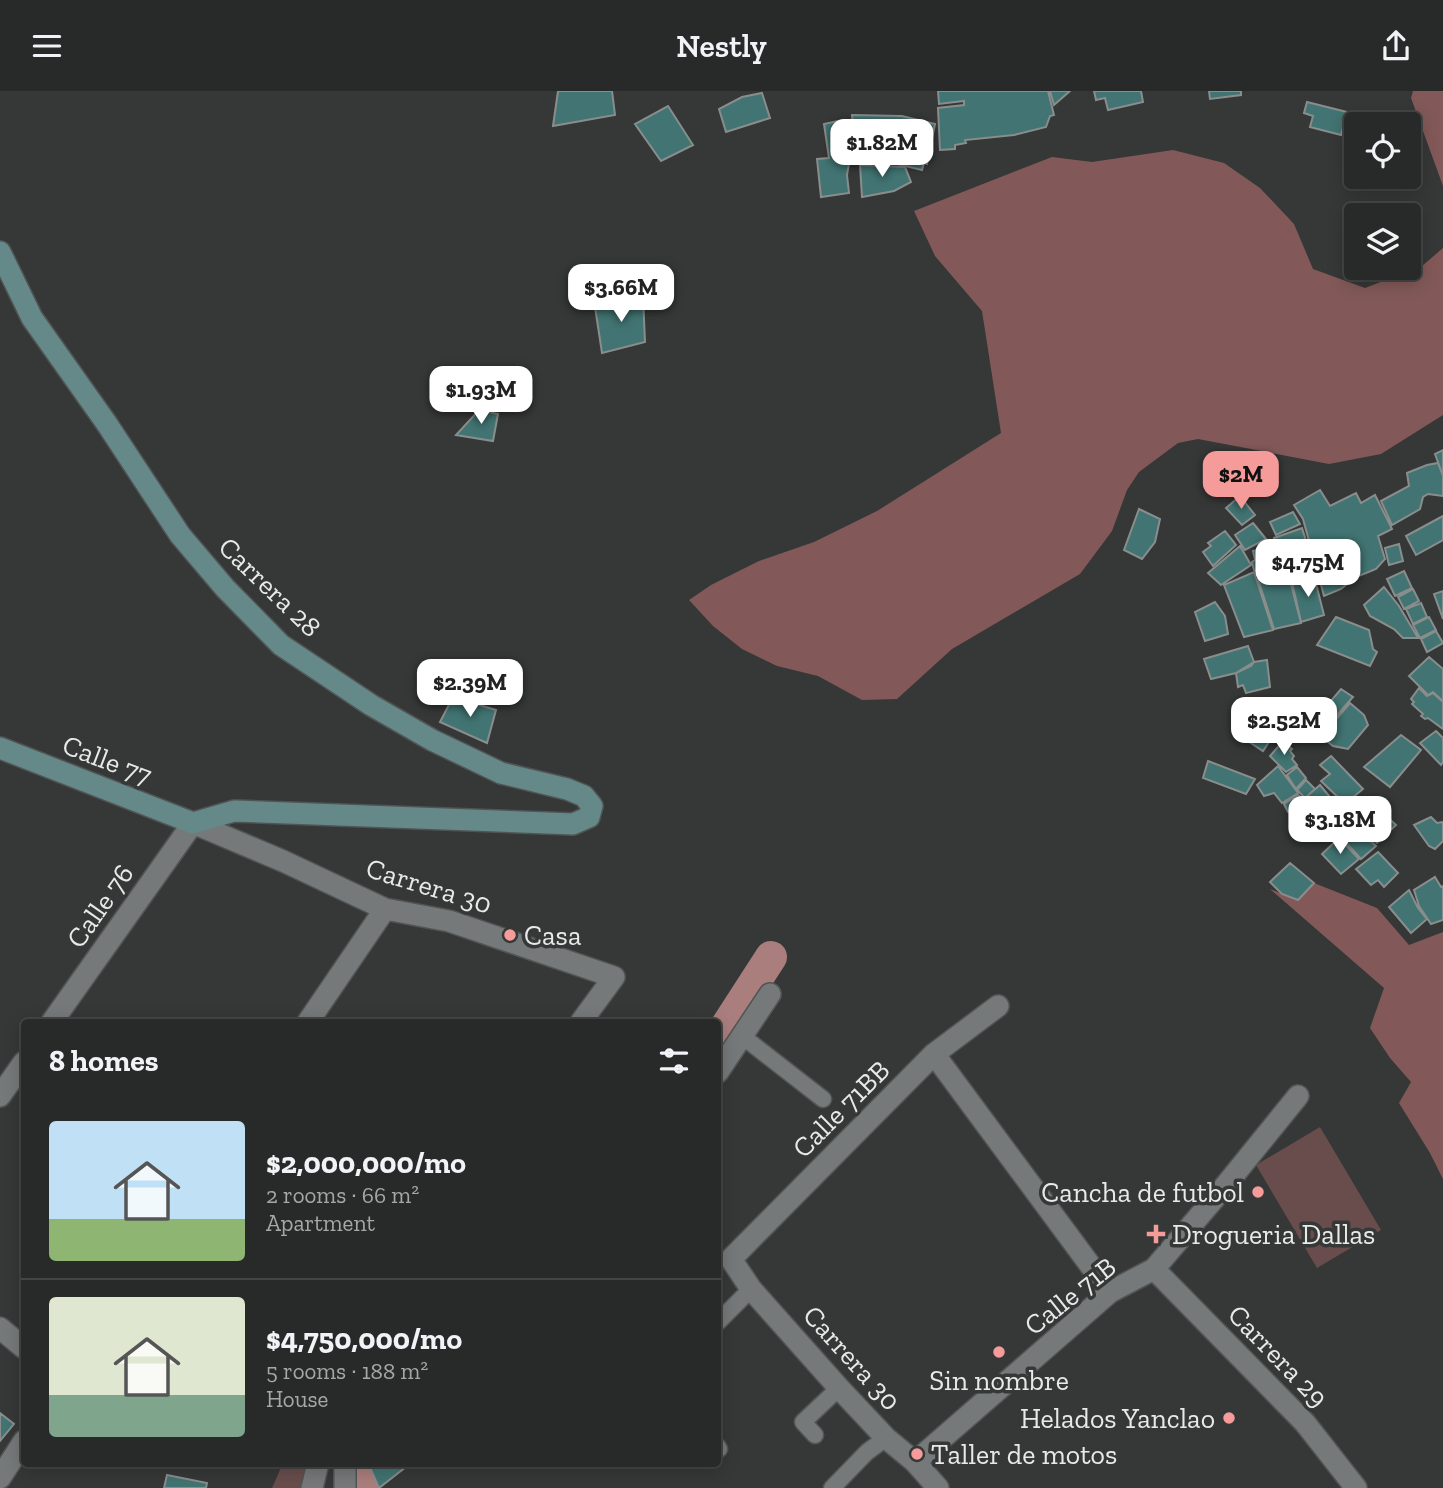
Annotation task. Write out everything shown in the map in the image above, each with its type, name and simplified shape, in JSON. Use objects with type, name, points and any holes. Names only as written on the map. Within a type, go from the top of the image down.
[{"type":"street","name":"Carrera 28","points":[[0,252],[32,318],[107,424],[180,535],[225,588],[281,645],[371,705],[432,740],[501,773],[567,789],[584,796],[592,806],[589,817],[573,824],[550,825],[331,813],[234,811],[193,823]]},
{"type":"street","name":"Calle 77","points":[[0,748],[193,823]]},
{"type":"street","name":"Carrera 30","points":[[193,823],[283,861],[385,909],[450,921],[614,977],[583,1019]]},
{"type":"street","name":"Calle 76","points":[[54,1019],[193,823]]},
{"type":"street","points":[[309,1019],[385,909]]},
{"type":"street","points":[[721,1068],[770,994]]},
{"type":"street","name":"Calle 71BB","points":[[731,1259],[934,1054],[998,1006]]},
{"type":"street","points":[[934,1054],[1110,1292]]},
{"type":"street","points":[[0,1096],[21,1066]]},
{"type":"street","name":"Calle 71B","points":[[915,1462],[1110,1292],[1154,1269],[1225,1187],[1298,1096]]},
{"type":"street","name":"Carrera 30","points":[[731,1259],[751,1289],[839,1388],[938,1488]]},
{"type":"street","name":"Carrera 29","points":[[1154,1269],[1305,1423],[1356,1488]]},
{"type":"street","points":[[0,1328],[21,1346]]},
{"type":"street","points":[[0,1478],[21,1446]]},
{"type":"street","points":[[312,1488],[317,1467]]},
{"type":"street","points":[[345,1467],[345,1488]]},
{"type":"lane","points":[[742,1036],[823,1098]]},
{"type":"lane","points":[[721,1319],[751,1289]]},
{"type":"lane","points":[[815,1435],[803,1422],[839,1388]]},
{"type":"lane","points":[[832,1488],[886,1438]]},
{"type":"shaded area","points":[[1413,91],[1443,91],[1443,186],[1421,126],[1421,112],[1416,112],[1411,98]]},
{"type":"shaded area","points":[[1173,150],[1224,163],[1260,188],[1294,224],[1313,269],[1365,288],[1386,280],[1421,280],[1421,266],[1443,248],[1443,415],[1381,454],[1329,464],[1198,439],[1178,443],[1139,472],[1127,490],[1112,531],[1080,574],[952,649],[897,699],[862,700],[818,676],[777,666],[742,649],[713,626],[689,600],[711,585],[759,561],[814,542],[877,511],[1001,433],[982,311],[935,256],[914,211],[1052,157],[1092,162]]},
{"type":"shaded area","points":[[1314,883],[1377,908],[1409,945],[1443,932],[1443,1179],[1399,1103],[1411,1082],[1390,1058],[1370,1028],[1384,988],[1270,889],[1298,900]]},
{"type":"shaded area","points":[[1320,1127],[1381,1230],[1317,1268],[1256,1165]]},
{"type":"shaded area","points":[[281,1467],[310,1467],[309,1488],[272,1488]]},
{"type":"building","points":[[558,91],[612,91],[615,115],[553,126]]},
{"type":"building","points":[[938,91],[1048,91],[1054,115],[1050,116],[1046,127],[1014,135],[965,140],[966,143],[955,145],[955,149],[940,150],[938,108],[964,105],[964,101],[939,104]]},
{"type":"building","points":[[1050,91],[1070,91],[1054,105]]},
{"type":"building","points":[[1094,91],[1141,91],[1143,102],[1108,110],[1105,98],[1096,100]]},
{"type":"building","points":[[1209,91],[1241,91],[1241,95],[1210,99]]},
{"type":"building","points":[[762,93],[770,118],[726,132],[719,109],[742,97]]},
{"type":"building","points":[[1307,102],[1347,112],[1344,112],[1341,135],[1310,127],[1313,116],[1304,113]]},
{"type":"building","points":[[668,106],[693,145],[661,161],[635,124]]},
{"type":"building","points":[[852,115],[902,116],[935,124],[927,164],[924,163],[922,170],[889,162],[891,153],[876,147],[855,148]]},
{"type":"building","points":[[843,120],[851,162],[847,175],[849,193],[821,197],[817,159],[829,158],[824,124]]},
{"type":"building","points":[[860,165],[905,167],[911,182],[894,191],[862,197]]},
{"type":"building","points":[[643,296],[645,342],[602,353],[595,307]]},
{"type":"building","points":[[479,410],[498,414],[493,441],[456,435]]},
{"type":"building","points":[[1443,450],[1443,476],[1435,454]]},
{"type":"building","points":[[1438,463],[1443,476],[1443,496],[1428,494],[1423,497],[1420,509],[1392,525],[1381,501],[1409,486],[1407,473]]},
{"type":"building","points":[[1320,490],[1330,506],[1356,493],[1361,503],[1375,495],[1392,529],[1378,536],[1385,559],[1376,569],[1356,577],[1341,589],[1324,596],[1303,519],[1294,505]]},
{"type":"building","points":[[1240,496],[1255,515],[1242,525],[1226,508]]},
{"type":"building","points":[[1139,509],[1160,519],[1155,542],[1142,559],[1124,550]]},
{"type":"building","points":[[1293,512],[1300,524],[1276,535],[1270,522]]},
{"type":"building","points":[[1443,516],[1443,540],[1416,555],[1406,536]]},
{"type":"building","points":[[1253,523],[1266,539],[1245,550],[1235,535]]},
{"type":"building","points":[[1302,528],[1308,547],[1285,555],[1283,550],[1276,551],[1274,538]]},
{"type":"building","points":[[1225,531],[1236,545],[1213,566],[1203,552],[1211,546],[1208,543]]},
{"type":"building","points":[[1399,544],[1403,561],[1389,565],[1385,548]]},
{"type":"building","points":[[1240,546],[1251,565],[1221,585],[1208,573]]},
{"type":"building","points":[[1273,546],[1275,552],[1281,551],[1288,568],[1258,578],[1252,562],[1255,560],[1253,551]]},
{"type":"building","points":[[1287,569],[1301,623],[1274,629],[1258,579]]},
{"type":"building","points":[[1404,571],[1412,588],[1395,596],[1387,579]]},
{"type":"building","points":[[1254,572],[1273,630],[1244,637],[1224,585]]},
{"type":"building","points":[[1314,576],[1324,615],[1301,622],[1292,582]]},
{"type":"building","points":[[1384,587],[1418,638],[1403,638],[1394,629],[1370,616],[1364,605]]},
{"type":"building","points":[[1413,589],[1419,601],[1404,609],[1398,597]]},
{"type":"building","points":[[1443,591],[1443,619],[1434,594]]},
{"type":"building","points":[[1215,602],[1225,616],[1228,634],[1205,641],[1195,612]]},
{"type":"building","points":[[1421,603],[1427,617],[1413,624],[1406,609]]},
{"type":"building","points":[[1336,617],[1369,630],[1373,649],[1377,652],[1370,666],[1317,645]]},
{"type":"building","points":[[1429,617],[1436,630],[1420,638],[1413,625]]},
{"type":"building","points":[[1436,631],[1443,643],[1427,652],[1421,639]]},
{"type":"building","points":[[1248,646],[1254,662],[1251,666],[1211,679],[1204,659]]},
{"type":"building","points":[[1429,657],[1443,669],[1443,701],[1433,692],[1428,695],[1409,676]]},
{"type":"building","points":[[1267,660],[1270,687],[1246,693],[1243,685],[1238,687],[1236,673],[1254,662]]},
{"type":"building","points":[[1419,688],[1427,696],[1433,693],[1443,702],[1443,729],[1421,716],[1423,714],[1412,704],[1414,702],[1411,699]]},
{"type":"building","points":[[1341,689],[1353,697],[1317,738],[1301,726],[1316,703],[1325,708]]},
{"type":"building","points":[[453,697],[496,710],[487,743],[440,722]]},
{"type":"building","points":[[1350,703],[1364,715],[1368,725],[1348,749],[1333,746],[1321,737]]},
{"type":"building","points":[[1246,713],[1275,733],[1263,751],[1234,732]]},
{"type":"building","points":[[1436,731],[1443,738],[1441,765],[1420,743]]},
{"type":"building","points":[[1401,735],[1421,750],[1390,787],[1364,767]]},
{"type":"building","points":[[1283,741],[1292,749],[1292,759],[1297,765],[1286,772],[1270,756]]},
{"type":"building","points":[[1331,756],[1363,789],[1345,804],[1321,781],[1330,774],[1320,765]]},
{"type":"building","points":[[1208,761],[1255,779],[1246,794],[1203,778]]},
{"type":"building","points":[[1278,766],[1298,793],[1282,803],[1274,793],[1264,796],[1257,785]]},
{"type":"building","points":[[1297,767],[1306,778],[1296,789],[1287,775]]},
{"type":"building","points":[[1306,780],[1315,789],[1305,798],[1297,790]]},
{"type":"building","points":[[1320,785],[1330,797],[1314,808],[1305,798]]},
{"type":"building","points":[[1298,795],[1316,811],[1312,818],[1300,811],[1288,812],[1284,804]]},
{"type":"building","points":[[1334,797],[1344,805],[1326,820],[1319,812]]},
{"type":"building","points":[[1375,805],[1396,825],[1377,843],[1356,825]]},
{"type":"building","points":[[1342,808],[1356,823],[1337,838],[1325,822]]},
{"type":"building","points":[[1431,817],[1437,823],[1443,822],[1443,841],[1435,849],[1429,846],[1414,825]]},
{"type":"building","points":[[1355,826],[1376,846],[1361,859],[1342,838]]},
{"type":"building","points":[[1339,838],[1359,859],[1341,874],[1322,854]]},
{"type":"building","points":[[1378,852],[1398,873],[1384,887],[1378,880],[1371,885],[1356,869]]},
{"type":"building","points":[[1290,863],[1314,883],[1298,900],[1282,894],[1270,882]]},
{"type":"building","points":[[1435,877],[1441,887],[1443,886],[1443,920],[1431,924],[1419,906],[1414,890]]},
{"type":"building","points":[[1409,890],[1427,919],[1411,933],[1389,907]]},
{"type":"building","points":[[0,1413],[14,1424],[0,1441]]},
{"type":"building","points":[[370,1467],[406,1467],[379,1488]]},
{"type":"building","points":[[167,1475],[207,1483],[206,1488],[164,1488]]},
{"type":"waterway","points":[[721,1034],[771,957]]},
{"type":"waterway","points":[[361,1467],[364,1488]]},
{"type":"place","name":"Casa","points":[[510,935]]},
{"type":"place","name":"Cancha de futbol","points":[[1258,1192]]},
{"type":"place","name":"Drogueria Dallas","points":[[1156,1234]]},
{"type":"place","name":"Sin nombre","points":[[999,1352]]},
{"type":"place","name":"Helados Yanclao","points":[[1229,1418]]},
{"type":"place","name":"Taller de motos","points":[[917,1454]]}]
